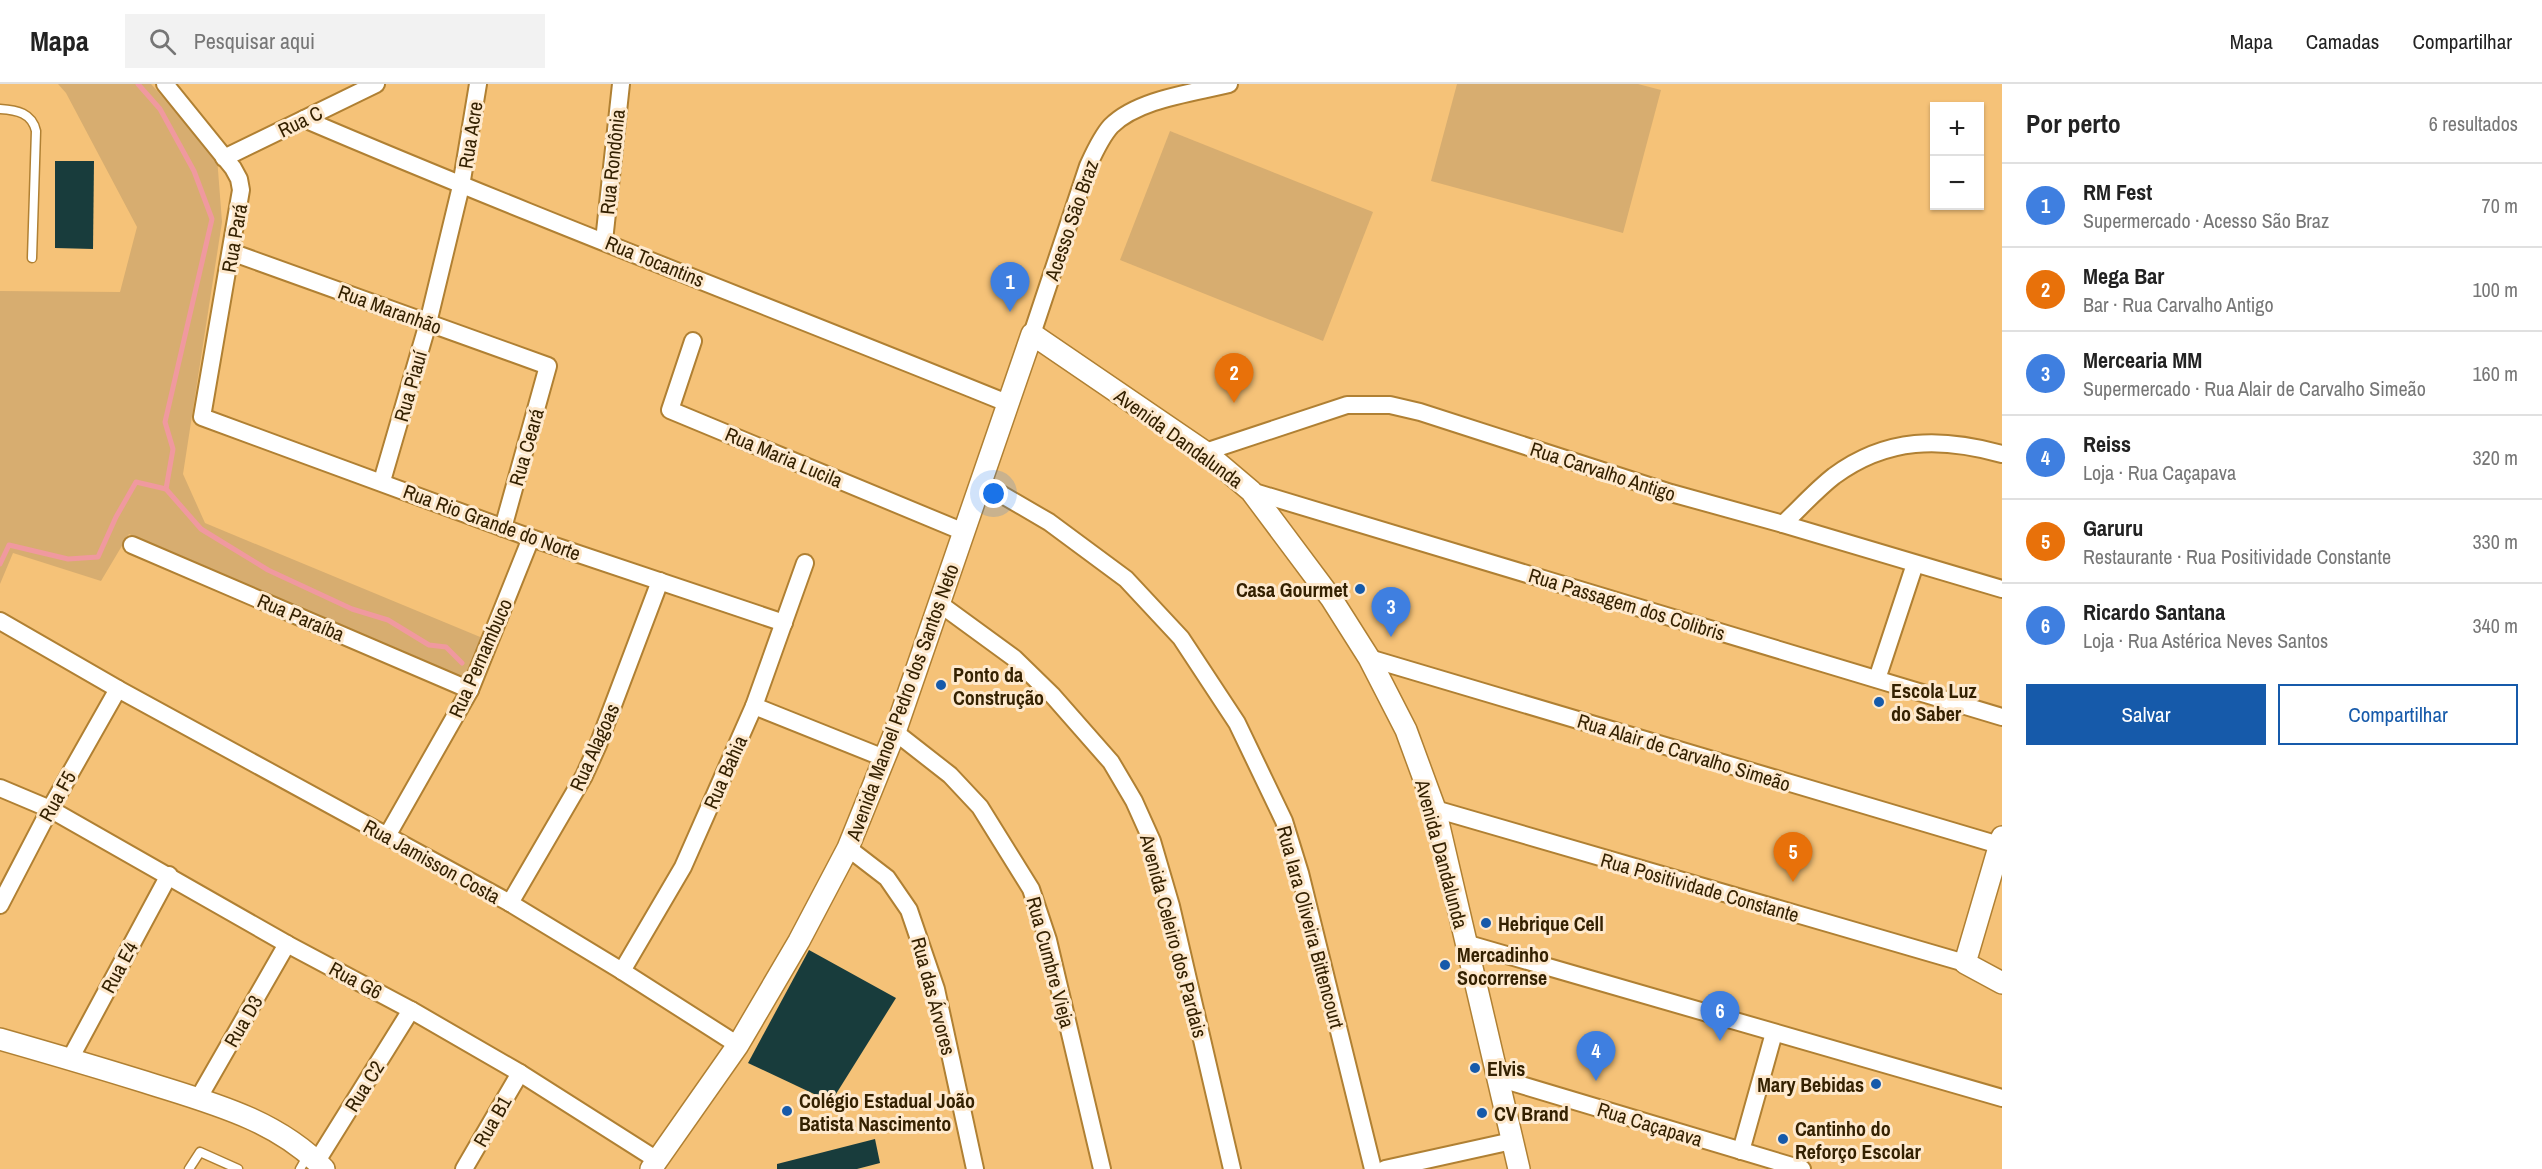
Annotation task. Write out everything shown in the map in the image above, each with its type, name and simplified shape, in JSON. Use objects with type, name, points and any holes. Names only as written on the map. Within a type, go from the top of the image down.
[{"type":"street","name":"Rua Pará","points":[[165,84],[224,158],[239,179],[241,190],[202,417]]},
{"type":"street","name":"Rua C","points":[[224,158],[376,84]]},
{"type":"street","name":"Rua Acre","points":[[461,186],[478,84]]},
{"type":"street","name":"Rua Rondônia","points":[[604,240],[621,84]]},
{"type":"street","name":"Acesso São Braz","points":[[1032,334],[1088,166],[1112,126],[1132,111],[1149,104],[1229,84]]},
{"type":"street","name":"Rua Tocantins","points":[[304,119],[461,186],[604,240],[1007,402]]},
{"type":"street","name":"Rua Piauí","points":[[382,481],[428,323],[461,186]]},
{"type":"street","name":"Rua Maranhão","points":[[231,252],[548,366]]},
{"type":"street","name":"Avenida Manoel Pedro dos Santos Neto","points":[[654,1165],[738,1045],[799,941],[848,848],[895,732],[1032,334]]},
{"type":"street","name":"Avenida Dandalunda","points":[[1032,334],[1205,452],[1251,491],[1331,598],[1368,658],[1406,729],[1435,809],[1519,1169]]},
{"type":"street","name":"Rua Maria Lucila","points":[[693,342],[670,410],[964,532]]},
{"type":"street","name":"Rua Ceará","points":[[503,528],[548,366]]},
{"type":"street","name":"Rua Carvalho Antigo","points":[[1205,452],[1347,405],[1390,405],[1420,412],[1671,493],[2002,589]]},
{"type":"street","name":"Rua Rio Grande do Norte","points":[[202,417],[382,481],[531,538],[784,623]]},
{"type":"street","points":[[1783,524],[1834,477],[1887,448],[1920,442],[1948,442],[2002,454]]},
{"type":"street","name":"Rua Iara Oliveira Bittencourt","points":[[982,483],[1049,522],[1126,579],[1181,638],[1237,723],[1284,821],[1300,873],[1373,1169]]},
{"type":"street","name":"Rua Passagem dos Colibris","points":[[1251,491],[2002,717]]},
{"type":"street","name":"Rua Pernambuco","points":[[387,836],[470,690],[531,538]]},
{"type":"street","name":"Rua Paraíba","points":[[132,545],[470,690]]},
{"type":"street","name":"Rua Bahia","points":[[622,971],[684,867],[754,706],[805,562]]},
{"type":"street","points":[[1877,679],[1915,564]]},
{"type":"street","name":"Rua Alagoas","points":[[510,903],[584,776],[660,581]]},
{"type":"street","name":"Avenida Celeiro dos Pardais","points":[[940,604],[1014,658],[1053,696],[1111,762],[1134,801],[1152,841],[1170,906],[1232,1169]]},
{"type":"street","name":"Rua Jamisson Costa","points":[[0,621],[118,689],[510,903],[738,1045]]},
{"type":"street","name":"Rua Alair de Carvalho Simeão","points":[[1368,658],[2001,841]]},
{"type":"street","name":"Rua F5","points":[[0,905],[50,809],[118,689]]},
{"type":"street","points":[[754,706],[884,758]]},
{"type":"street","name":"Rua Cumbre Vieja","points":[[895,732],[950,775],[980,807],[1031,889],[1048,940],[1102,1169]]},
{"type":"street","name":"Rua G6","points":[[0,788],[50,809],[287,944],[411,1010],[520,1073],[654,1165]]},
{"type":"street","name":"Rua Positividade Constante","points":[[1435,809],[1965,963]]},
{"type":"street","points":[[2001,841],[1965,963],[2002,983]]},
{"type":"street","name":"Rua das Árvores","points":[[848,848],[887,878],[909,910],[936,989],[975,1169]]},
{"type":"street","name":"Rua E4","points":[[70,1059],[169,875]]},
{"type":"street","points":[[1465,943],[2002,1098]]},
{"type":"street","name":"Rua D3","points":[[198,1099],[287,944]]},
{"type":"street","name":"Rua C2","points":[[312,1164],[411,1010]]},
{"type":"street","points":[[1741,1151],[1774,1033]]},
{"type":"street","points":[[0,1040],[198,1099],[264,1125],[286,1137],[312,1164]]},
{"type":"street","name":"Rua B1","points":[[464,1169],[520,1073]]},
{"type":"street","name":"Rua Caçapava","points":[[1498,1078],[1802,1169]]},
{"type":"street","points":[[1386,1169],[1512,1141]]},
{"type":"lane","points":[[0,109],[28,115],[34,121],[36,130],[32,258]]},
{"type":"lane","points":[[189,1169],[200,1152],[238,1169]]},
{"type":"shaded area","points":[[58,84],[151,84],[217,157],[222,222],[183,474],[205,523],[485,639],[468,680],[129,534],[101,581],[13,553],[0,584],[0,291],[120,292],[137,227],[66,93]]},
{"type":"shaded area","points":[[1457,84],[1638,84],[1661,90],[1623,233],[1431,181]]},
{"type":"shaded area","points":[[1170,131],[1373,212],[1323,341],[1120,260]]},
{"type":"building","points":[[55,161],[94,161],[93,249],[55,248]]},
{"type":"building","points":[[809,950],[896,998],[831,1102],[748,1063]]},
{"type":"building","points":[[875,1139],[880,1163],[857,1169],[777,1169],[777,1164]]},
{"type":"waterway","points":[[138,84],[160,109],[194,171],[212,219],[165,422],[173,449],[166,489],[201,529],[268,570],[352,609],[388,620],[429,645],[446,647],[462,663]]},
{"type":"waterway","points":[[0,564],[9,545],[68,559],[98,557],[116,517],[136,482],[166,489]]},
{"type":"place","name":"RM Fest","points":[[1010,312]]},
{"type":"place","name":"Mega Bar","points":[[1234,403]]},
{"type":"place","name":"Casa Gourmet","points":[[1360,589]]},
{"type":"place","name":"Mercearia MM","points":[[1391,637]]},
{"type":"place","name":"Ponto da Construção","points":[[941,685]]},
{"type":"place","name":"Escola Luz do Saber","points":[[1879,702]]},
{"type":"place","name":"Garuru","points":[[1793,882]]},
{"type":"place","name":"Hebrique Cell","points":[[1486,923]]},
{"type":"place","name":"Mercadinho Socorrense","points":[[1445,965]]},
{"type":"place","name":"Ricardo Santana","points":[[1720,1041]]},
{"type":"place","name":"Elvis","points":[[1475,1068]]},
{"type":"place","name":"Reiss","points":[[1596,1081]]},
{"type":"place","name":"Mary Bebidas","points":[[1876,1084]]},
{"type":"place","name":"Colégio Estadual João Batista Nascimento","points":[[787,1111]]},
{"type":"place","name":"CV Brand","points":[[1482,1113]]},
{"type":"place","name":"Cantinho do Reforço Escolar","points":[[1783,1139]]}]
